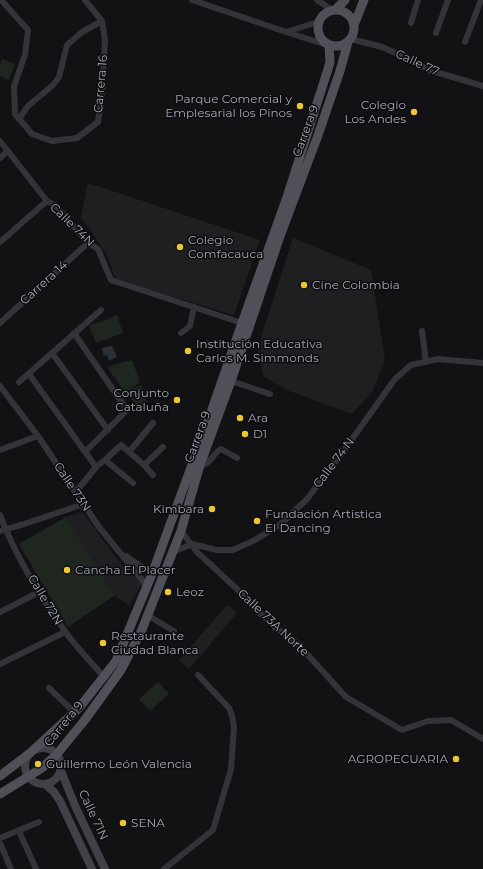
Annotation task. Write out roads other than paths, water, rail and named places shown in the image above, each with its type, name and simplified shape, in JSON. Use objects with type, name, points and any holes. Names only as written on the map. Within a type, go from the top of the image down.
[{"type":"main road","points":[[345,0],[334,10],[322,15],[318,22],[317,31],[320,39],[328,45],[335,47],[342,46],[349,41],[353,34],[354,25],[364,0]]},
{"type":"main road","points":[[334,10],[345,12],[352,20],[354,25]]},
{"type":"main road","name":"Carrera 9","points":[[0,794],[42,768],[57,754],[84,721],[121,670],[141,632],[173,552],[200,466],[231,381],[277,244],[336,84],[349,41]]},
{"type":"main road","name":"Carrera 9","points":[[0,776],[30,753],[74,712],[116,661],[152,574],[287,197],[330,62],[328,45]]},
{"type":"main road","points":[[147,615],[147,602],[154,582],[152,574]]},
{"type":"street","points":[[1,0],[28,30],[25,55],[14,86],[15,114],[19,119],[28,106],[53,85],[59,77],[66,45],[82,32],[102,21],[85,0]]},
{"type":"street","points":[[192,0],[328,45]]},
{"type":"street","points":[[317,0],[334,10]]},
{"type":"street","points":[[411,23],[418,0]]},
{"type":"street","points":[[436,33],[448,0]]},
{"type":"street","points":[[465,42],[481,0]]},
{"type":"street","name":"Carrera 16","points":[[19,119],[32,134],[52,141],[77,138],[98,122],[102,95],[105,40],[102,21]]},
{"type":"street","points":[[286,32],[318,22]]},
{"type":"street","name":"Calle 77","points":[[349,41],[382,47],[434,72],[483,86]]},
{"type":"street","name":"Calle 74N","points":[[0,141],[47,201],[56,206],[88,243],[98,249],[111,280],[242,323]]},
{"type":"street","points":[[0,158],[8,151]]},
{"type":"street","points":[[0,242],[47,201]]},
{"type":"street","name":"Carrera 14","points":[[0,323],[88,243]]},
{"type":"street","points":[[181,332],[190,326],[194,307]]},
{"type":"street","points":[[19,382],[101,310]]},
{"type":"street","points":[[422,331],[426,362]]},
{"type":"street","points":[[74,333],[127,410],[85,452]]},
{"type":"street","points":[[52,353],[108,430]]},
{"type":"street","name":"Calle 74 N","points":[[192,544],[217,550],[233,550],[255,540],[282,524],[307,499],[395,379],[411,365],[438,359],[483,363]]},
{"type":"street","points":[[29,374],[96,467]]},
{"type":"street","points":[[231,381],[270,394]]},
{"type":"street","name":"Calle 73N","points":[[0,386],[38,436],[75,493],[118,551],[143,581],[146,587]]},
{"type":"street","points":[[129,452],[153,423]]},
{"type":"street","points":[[0,450],[38,436]]},
{"type":"street","points":[[75,493],[96,467],[121,445],[144,465],[152,475]]},
{"type":"street","points":[[144,465],[163,447]]},
{"type":"street","points":[[200,466],[207,464],[212,456],[221,449],[237,458]]},
{"type":"street","points":[[105,460],[133,483]]},
{"type":"street","points":[[3,530],[84,504]]},
{"type":"street","name":"Calle 72N","points":[[0,515],[3,530],[39,592],[65,632],[104,677]]},
{"type":"street","name":"Calle 73A Norte","points":[[180,531],[198,552],[237,589],[250,604],[276,628],[298,644],[346,697],[402,730],[428,721],[451,720],[483,739]]},
{"type":"street","points":[[173,552],[192,544]]},
{"type":"street","points":[[118,551],[152,574]]},
{"type":"street","points":[[0,612],[39,592]]},
{"type":"street","points":[[147,615],[174,631]]},
{"type":"street","points":[[0,664],[65,632]]},
{"type":"street","points":[[164,869],[213,830],[232,769],[234,727],[232,716],[229,708],[198,675]]},
{"type":"street","points":[[49,688],[74,712]]},
{"type":"street","points":[[57,754],[52,750],[41,748],[30,753],[25,762],[25,767],[28,777],[38,784],[45,784],[53,781],[61,771]]},
{"type":"street","name":"Calle 71N","points":[[57,754],[61,762],[61,771],[105,869]]},
{"type":"street","name":"Calle 71N","points":[[45,784],[54,792],[60,801],[92,869]]},
{"type":"street","points":[[0,838],[39,822]]},
{"type":"street","points":[[19,831],[36,869]]},
{"type":"street","points":[[0,843],[11,869]]},
{"type":"street","points":[[88,861],[99,856]]},
{"type":"place","name":"Parque Comercial y Emplesarial los Pinos","points":[[300,106]]},
{"type":"place","name":"Colegio Los Andes","points":[[414,112]]},
{"type":"place","name":"Colegio Comfacauca","points":[[180,247]]},
{"type":"place","name":"Cine Colombia","points":[[304,285]]},
{"type":"place","name":"Institución Educativa Carlos M. Simmonds","points":[[188,351]]},
{"type":"place","name":"Conjunto Cataluña","points":[[177,400]]},
{"type":"place","name":"Ara","points":[[240,418]]},
{"type":"place","name":"D1","points":[[245,434]]},
{"type":"place","name":"Kimbara","points":[[212,509]]},
{"type":"place","name":"Fundación Artistica El Dancing","points":[[257,521]]},
{"type":"place","name":"Cancha El Placer","points":[[67,570]]},
{"type":"place","name":"Leoz","points":[[168,592]]},
{"type":"place","name":"Restaurante Ciudad Blanca","points":[[103,643]]},
{"type":"place","name":"AGROPECUARIA","points":[[456,759]]},
{"type":"place","name":"Guillermo León Valencia","points":[[38,764]]},
{"type":"place","name":"SENA","points":[[123,823]]}]
